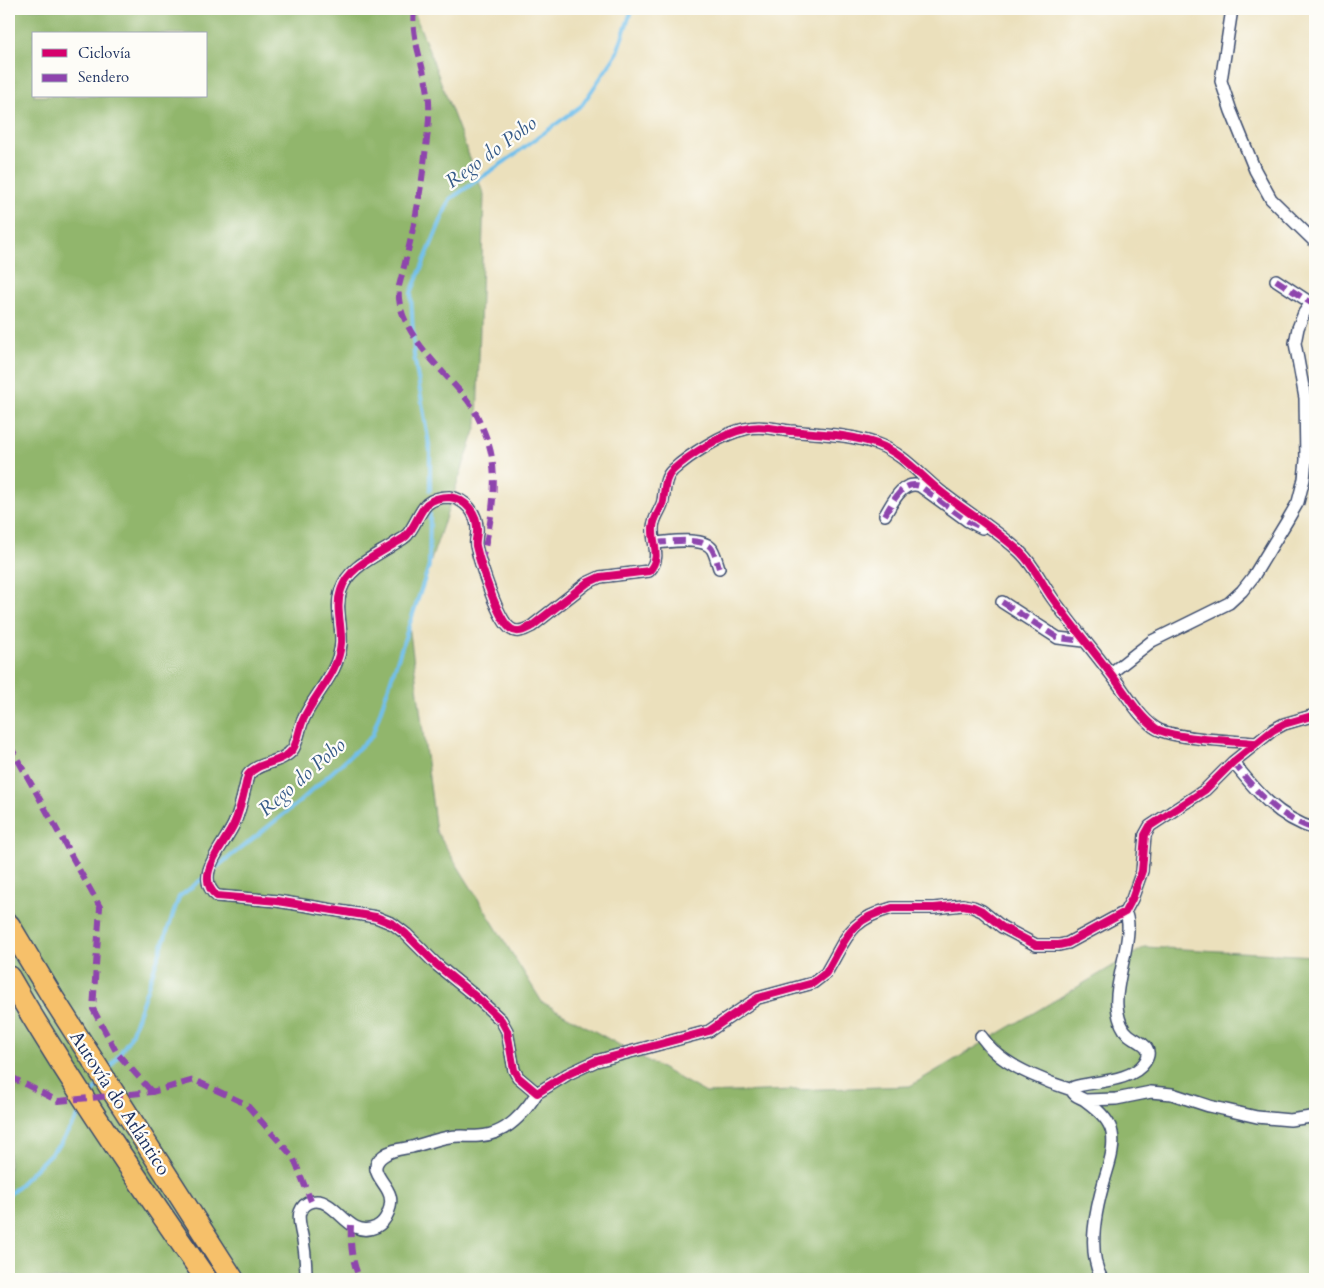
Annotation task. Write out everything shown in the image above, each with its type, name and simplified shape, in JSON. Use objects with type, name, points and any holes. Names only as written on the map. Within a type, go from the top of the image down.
[{"type":"highway","name":"Autovía do Atlántico","points":[[9,926],[233,1279]]},
{"type":"highway","name":"Autovía do Atlántico","points":[[9,977],[35,1022],[206,1279]]},
{"type":"street","points":[[1232,9],[1221,81],[1231,111],[1255,170],[1271,199],[1315,242]]},
{"type":"street","points":[[1111,673],[1152,641],[1229,602],[1242,591],[1258,569],[1294,508],[1304,479],[1306,460],[1305,398],[1295,343],[1298,328],[1313,301],[1276,280]]},
{"type":"street","points":[[537,1093],[518,1077],[514,1070],[507,1031],[501,1020],[393,924],[376,917],[277,901],[217,896],[210,891],[208,884],[210,866],[235,823],[248,775],[252,769],[287,755],[292,750],[302,720],[333,670],[341,642],[339,608],[341,590],[346,579],[355,569],[406,536],[428,503],[435,499],[459,499],[472,511],[476,520],[476,544],[498,611],[506,624],[517,632],[532,626],[587,583],[600,577],[649,571],[656,561],[657,552],[653,531],[654,522],[663,501],[669,474],[706,446],[732,432],[747,428],[825,433],[878,445],[912,465],[940,490],[1020,552],[1084,641],[1155,729],[1175,735],[1256,743]]},
{"type":"street","points":[[885,515],[903,488],[909,484],[920,486],[968,522],[994,531]]},
{"type":"street","points":[[655,543],[695,541],[706,544],[712,550],[719,568]]},
{"type":"street","points":[[1002,602],[1058,638],[1084,641]]},
{"type":"street","points":[[306,1279],[306,1253],[299,1218],[303,1206],[310,1201],[328,1204],[351,1225],[360,1228],[376,1227],[383,1222],[390,1207],[389,1192],[378,1176],[376,1169],[378,1160],[385,1154],[394,1150],[450,1137],[480,1136],[499,1131],[518,1119],[537,1093],[568,1074],[596,1062],[709,1031],[758,998],[820,980],[854,927],[861,920],[892,908],[934,908],[963,905],[982,911],[1016,936],[1036,945],[1044,946],[1068,943],[1125,912],[1142,871],[1147,830],[1205,790],[1232,762],[1256,743],[1284,724],[1315,715]]},
{"type":"street","points":[[1232,762],[1272,806],[1293,821],[1315,829]]},
{"type":"street","points":[[1072,1090],[1074,1087],[1083,1084],[1104,1082],[1134,1072],[1146,1061],[1147,1048],[1143,1043],[1128,1035],[1121,1026],[1116,1002],[1127,936],[1128,918],[1125,912]]},
{"type":"street","points":[[981,1036],[995,1052],[1009,1062],[1054,1084],[1072,1090],[1076,1096],[1085,1100],[1109,1123],[1112,1132],[1112,1151],[1097,1205],[1095,1230],[1094,1254],[1096,1269],[1102,1279]]},
{"type":"street","points":[[1085,1100],[1116,1099],[1151,1092],[1172,1094],[1209,1106],[1257,1117],[1290,1120],[1315,1115]]},
{"type":"green space","points":[[9,9],[413,9],[484,195],[477,425],[409,625],[436,831],[542,1002],[706,1093],[910,1086],[1145,947],[1315,956],[1315,1279],[9,1279]]},
{"type":"waterway","name":"Rego do Pobo","points":[[430,490],[430,450],[414,355],[411,293],[450,199],[582,105],[616,55],[632,9]]},
{"type":"waterway","name":"Rego do Pobo","points":[[213,870],[298,803],[372,736],[429,566],[430,514]]},
{"type":"waterway","name":"Rego do Pobo","points":[[108,1071],[130,1038],[179,897],[206,876]]},
{"type":"waterway","name":"Rego do Pobo","points":[[91,1096],[100,1083]]},
{"type":"waterway","name":"Rego do Pobo","points":[[9,1195],[60,1144],[82,1110]]},
{"type":"marked path","points":[[414,9],[414,33],[428,90],[429,115],[418,205],[399,286],[400,302],[404,318],[412,333],[422,348],[471,406],[480,421],[488,442],[492,455],[494,485],[491,516],[482,559]]},
{"type":"marked path","points":[[1276,280],[1311,303]]},
{"type":"marked path","points":[[885,515],[899,493],[908,486],[914,485],[920,486],[968,521],[981,527]]},
{"type":"marked path","points":[[655,543],[701,542],[712,549],[719,568]]},
{"type":"marked path","points":[[1002,602],[1058,638],[1084,641]]},
{"type":"marked path","points":[[9,744],[100,907],[93,1009],[117,1053],[152,1092]]},
{"type":"marked path","points":[[1233,762],[1259,793],[1279,811],[1315,829]]},
{"type":"marked path","points":[[9,1076],[58,1101],[152,1092],[194,1080],[246,1104],[293,1157],[311,1201]]},
{"type":"marked path","points":[[351,1225],[352,1253],[360,1279]]},
{"type":"cycle path","points":[[1256,743],[1187,737],[1162,731],[1154,727],[1134,706],[1053,599],[1025,557],[1001,536],[940,491],[895,453],[877,444],[845,436],[756,427],[737,431],[707,445],[670,473],[665,484],[663,501],[653,524],[656,555],[653,566],[649,571],[600,577],[587,583],[532,626],[522,630],[516,631],[511,629],[506,624],[495,604],[478,554],[476,544],[477,525],[470,508],[461,501],[449,497],[443,497],[427,504],[403,539],[363,563],[345,582],[339,596],[341,643],[336,664],[308,710],[293,749],[283,757],[258,767],[248,775],[236,818],[213,860],[208,880],[210,888],[217,896],[277,901],[376,917],[393,924],[501,1020],[507,1031],[514,1070],[518,1077],[537,1093],[568,1074],[596,1061],[709,1031],[758,998],[813,983],[826,973],[850,932],[857,925],[866,918],[892,908],[934,908],[963,905],[982,911],[1002,927],[1036,945],[1068,943],[1125,912],[1142,871],[1145,835],[1150,826],[1205,790],[1233,762],[1273,730],[1284,724],[1315,715]]}]
